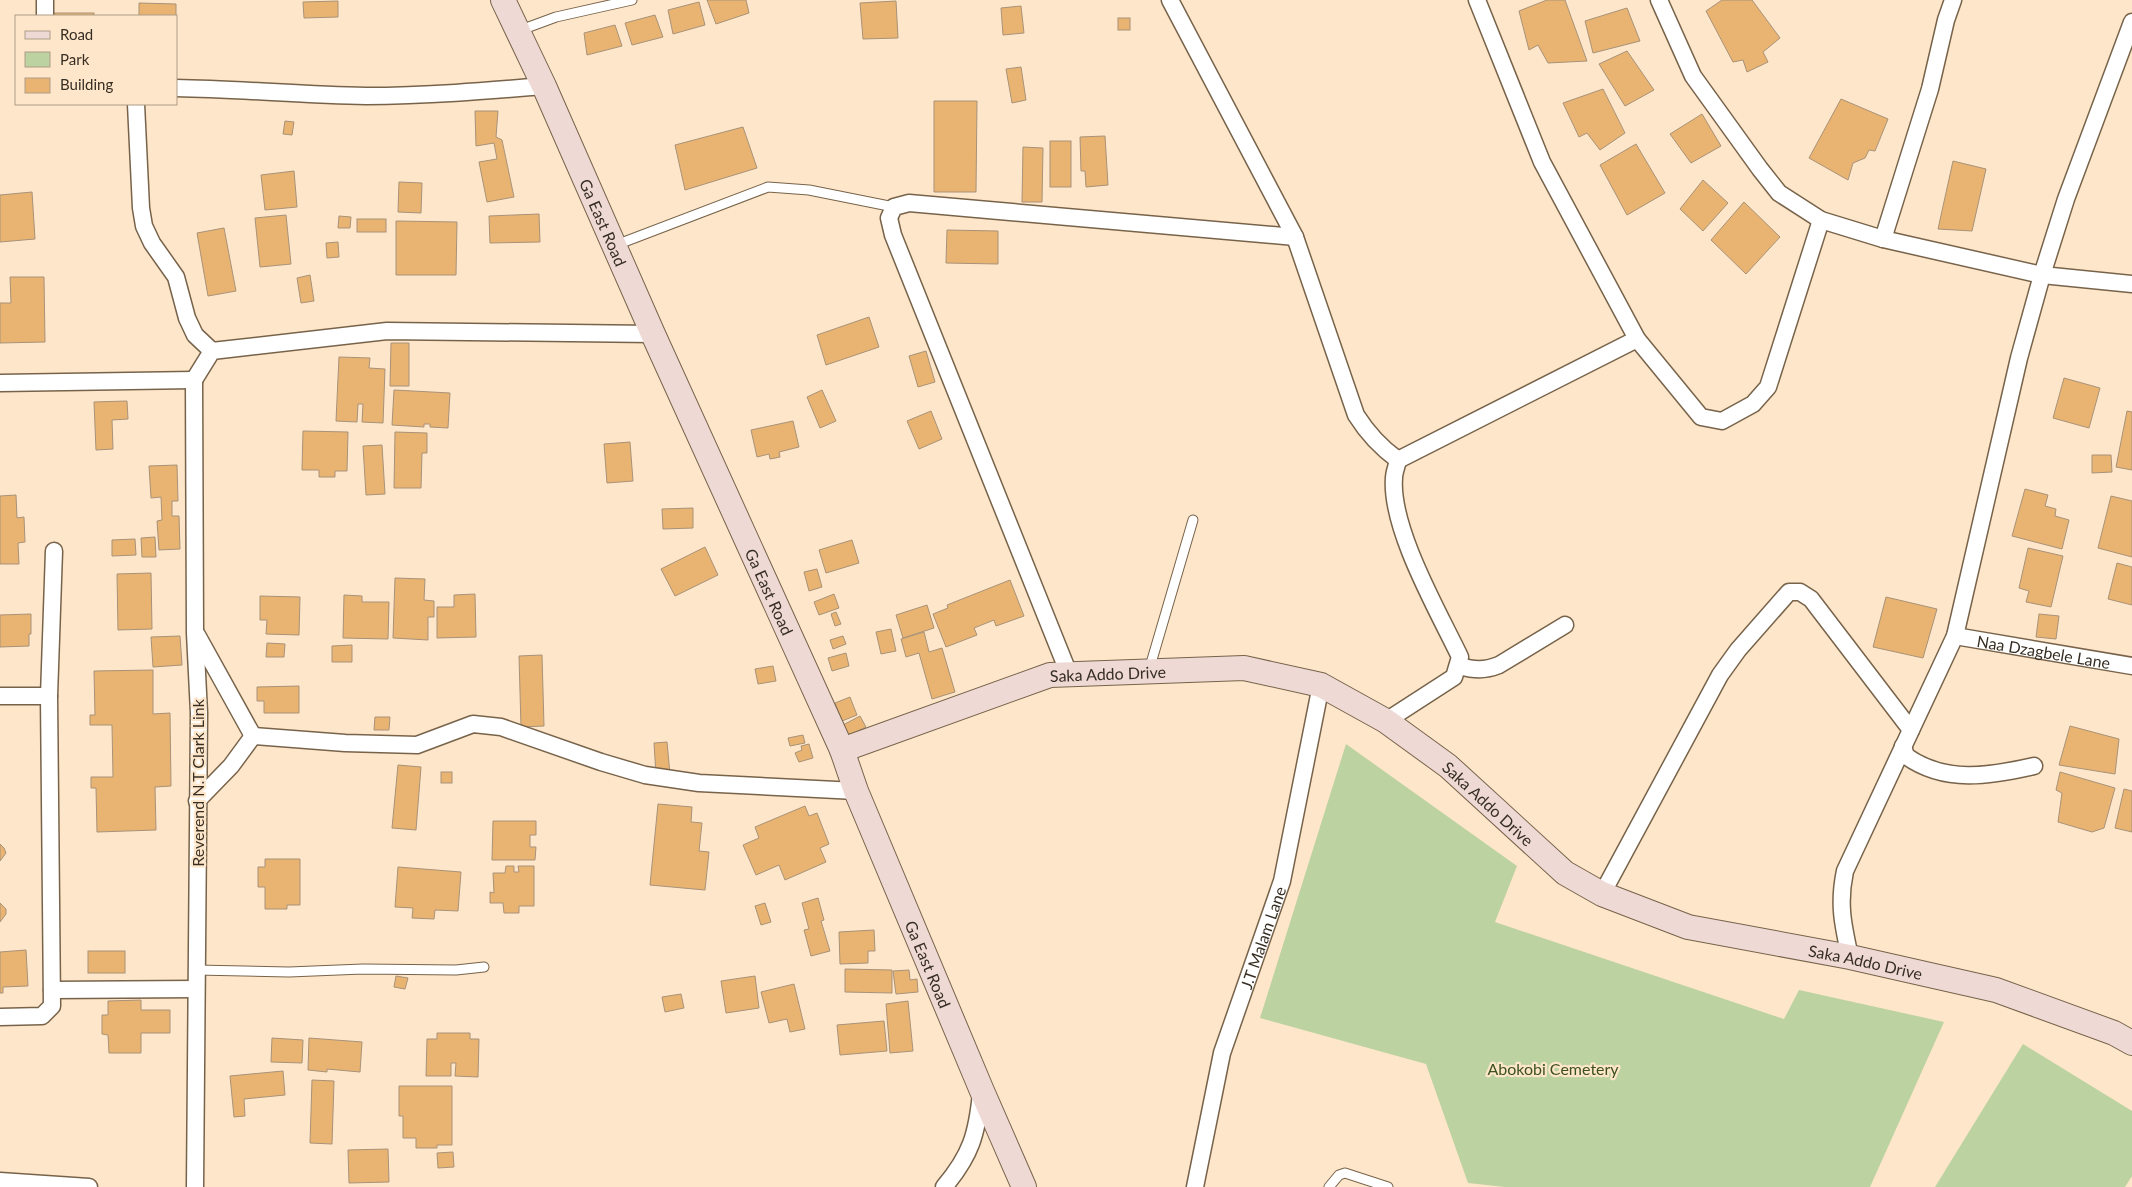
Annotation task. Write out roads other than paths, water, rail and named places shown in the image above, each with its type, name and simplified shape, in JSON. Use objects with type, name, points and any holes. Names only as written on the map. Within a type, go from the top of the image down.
[{"type":"street","points":[[45,0],[45,15]]},
{"type":"street","name":"Ga East Road","points":[[503,0],[616,245],[653,334],[842,750],[856,792],[1024,1187]]},
{"type":"street","points":[[1170,0],[1295,238],[1356,415],[1367,433],[1398,460]]},
{"type":"street","points":[[1477,0],[1542,162],[1637,339],[1701,417],[1722,421],[1753,404],[1768,387],[1821,220]]},
{"type":"street","points":[[1659,0],[1692,76],[1760,169],[1779,193],[1821,220],[1883,239],[2042,275],[2132,284]]},
{"type":"street","points":[[1883,239],[1930,89],[1946,20],[1953,0]]},
{"type":"street","points":[[1850,957],[1840,909],[1845,871],[1955,636],[2019,358],[2042,275],[2066,199],[2132,22]]},
{"type":"street","points":[[178,88],[237,89],[364,96],[428,95],[544,86]]},
{"type":"street","points":[[136,105],[141,208],[144,226],[152,243],[176,278],[187,318],[195,334],[212,351]]},
{"type":"street","points":[[1069,674],[893,235],[889,218],[894,207],[909,203],[1295,238]]},
{"type":"street","points":[[212,351],[387,331],[653,334]]},
{"type":"street","points":[[1386,722],[1454,677],[1459,666],[1460,656],[1418,571],[1398,513],[1394,477],[1398,460],[1637,339]]},
{"type":"street","points":[[0,384],[194,380],[212,351]]},
{"type":"street","name":"Reverend N.T Clark Link","points":[[194,380],[195,633],[199,713],[195,1187]]},
{"type":"street","points":[[0,1017],[42,1016],[52,1006],[49,696],[54,551]]},
{"type":"street","points":[[1602,894],[1720,675],[1750,636],[1789,592],[1800,592],[1810,599],[1911,730]]},
{"type":"street","points":[[1459,666],[1478,671],[1488,670],[1565,625]]},
{"type":"street","points":[[195,633],[253,736]]},
{"type":"street","name":"Naa Dzagbele Lane","points":[[1955,636],[2132,666]]},
{"type":"street","name":"Saka Addo Drive","points":[[842,750],[1050,675],[1244,668],[1321,685],[1386,722],[1448,766],[1565,873],[1602,894],[1688,928],[1850,957],[1996,990],[2114,1032],[2132,1043]]},
{"type":"street","name":"J.T Malam Lane","points":[[1195,1187],[1222,1053],[1282,881],[1321,685]]},
{"type":"street","points":[[0,696],[49,696]]},
{"type":"street","points":[[253,736],[345,743],[417,745],[473,724],[501,728],[645,775],[699,783],[856,792]]},
{"type":"street","points":[[198,802],[231,766],[253,736]]},
{"type":"street","points":[[1903,746],[1906,756],[1917,764],[1965,777],[2000,774],[2034,766]]},
{"type":"street","points":[[52,990],[196,989]]},
{"type":"street","points":[[944,1187],[961,1167],[973,1142],[982,1091]]},
{"type":"street","points":[[0,1181],[89,1187]]},
{"type":"lane","points":[[518,32],[556,18],[632,0]]},
{"type":"lane","points":[[616,245],[768,187],[809,190],[894,207]]},
{"type":"lane","points":[[1149,670],[1193,520]]},
{"type":"lane","points":[[196,970],[289,972],[363,969],[456,970],[484,967]]},
{"type":"lane","points":[[1329,1187],[1339,1175],[1345,1173],[1388,1187]]},
{"type":"park label","name":"Abokobi Cemetery","points":[[1553,1068]]}]
